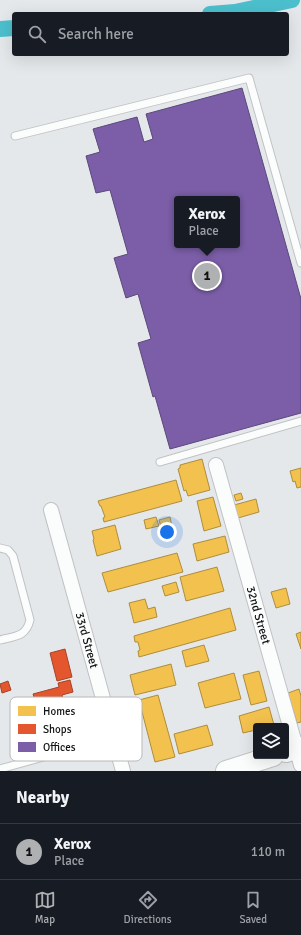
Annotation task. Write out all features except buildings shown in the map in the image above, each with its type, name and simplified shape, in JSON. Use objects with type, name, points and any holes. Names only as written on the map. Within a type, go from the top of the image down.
[{"type":"street","name":"32nd Street","points":[[216,466],[296,753]]},
{"type":"street","name":"33rd Street","points":[[51,510],[103,697]]},
{"type":"street","points":[[226,771],[264,759]]},
{"type":"street","name":"33rd Street","points":[[120,761],[123,771]]},
{"type":"lane","points":[[15,136],[249,78],[301,263]]},
{"type":"lane","points":[[160,462],[301,421]]},
{"type":"lane","points":[[0,548],[8,550],[13,556],[30,620],[28,627],[23,634],[0,640]]},
{"type":"lane","points":[[0,769],[29,761]]},
{"type":"waterway","points":[[235,12],[292,0]]},
{"type":"waterway","points":[[0,29],[12,28]]},
{"type":"place","name":"Xerox","points":[[207,276]]}]
